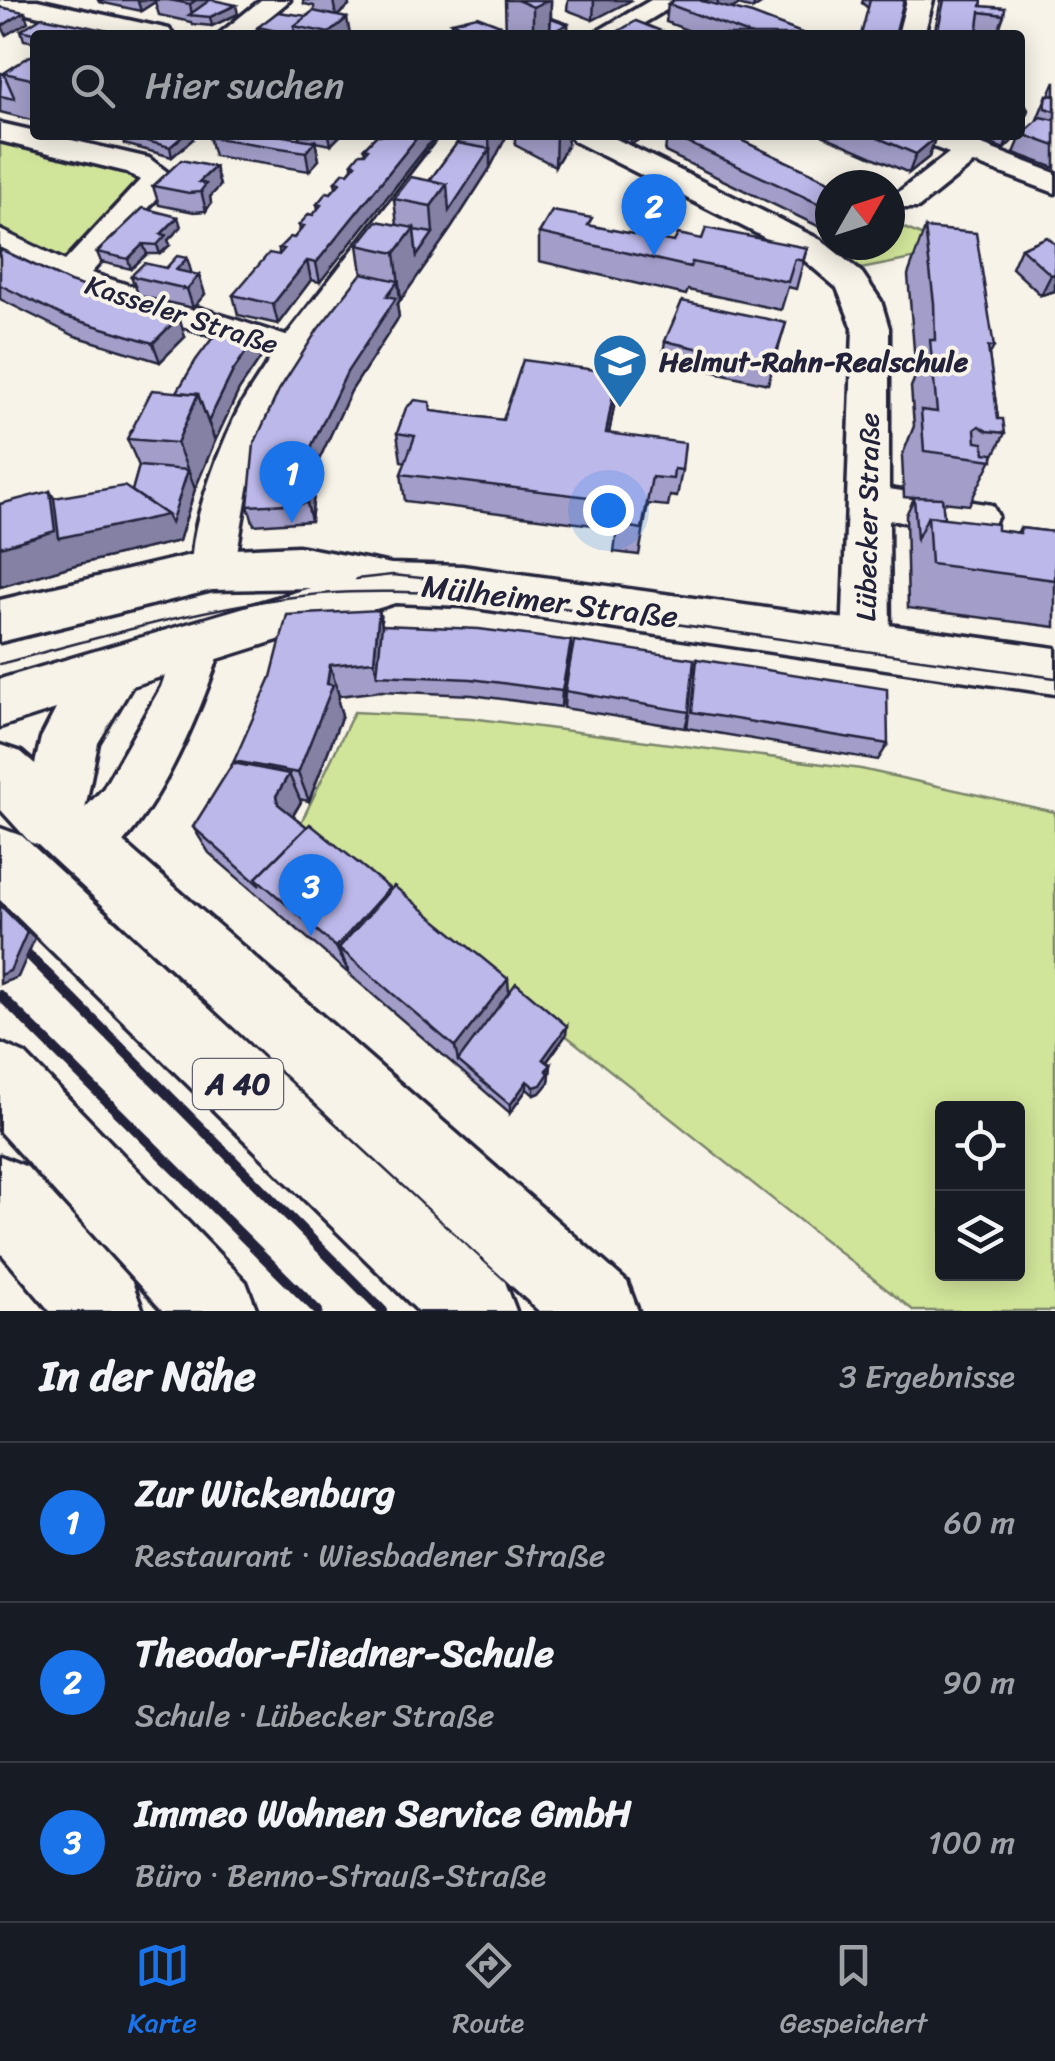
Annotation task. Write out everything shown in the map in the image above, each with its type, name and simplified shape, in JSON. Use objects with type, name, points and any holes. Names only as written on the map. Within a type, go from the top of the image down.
[{"type":"main road","points":[[0,620],[212,570],[298,566],[395,583]]},
{"type":"main road","name":"Mülheimer Straße","points":[[0,703],[395,583],[462,586],[1055,671]]},
{"type":"main road","points":[[45,842],[70,738],[112,669]]},
{"type":"main road","points":[[0,772],[45,842],[598,1311]]},
{"type":"main road","name":"A 40","points":[[45,842],[476,1311]]},
{"type":"main road","points":[[0,1079],[218,1311]]},
{"type":"main road","points":[[0,1194],[102,1311]]},
{"type":"street","points":[[2,0],[137,30]]},
{"type":"street","points":[[238,30],[277,0]]},
{"type":"street","points":[[614,30],[670,0]]},
{"type":"street","points":[[912,30],[920,0]]},
{"type":"street","points":[[629,22],[650,30]]},
{"type":"street","name":"Kasseler Straße","points":[[0,132],[30,139]]},
{"type":"street","name":"Kasseler Straße","points":[[32,140],[138,166],[159,178],[69,278]]},
{"type":"street","points":[[212,570],[226,488],[255,416],[294,351],[453,140]]},
{"type":"street","name":"Lübecker Straße","points":[[595,140],[809,247],[847,274],[868,309],[871,328],[866,643]]},
{"type":"street","points":[[943,140],[1055,184]]},
{"type":"street","points":[[907,201],[972,150]]},
{"type":"street","name":"Kasseler Straße","points":[[0,240],[69,278],[294,351]]},
{"type":"street","points":[[868,502],[977,516]]},
{"type":"street","points":[[45,842],[122,806],[184,691],[198,644]]},
{"type":"green space","points":[[0,138],[132,167],[148,182],[68,264],[0,230]]},
{"type":"green space","points":[[905,228],[957,250],[861,269],[849,260],[905,260]]},
{"type":"green space","points":[[354,712],[471,718],[861,769],[1055,812],[1055,1311],[914,1311],[300,825]]},
{"type":"building","points":[[210,0],[236,5],[210,17],[189,15]]},
{"type":"building","points":[[517,0],[548,0],[533,7]]},
{"type":"building","points":[[676,0],[703,0],[794,30],[738,30],[668,4]]},
{"type":"building","points":[[870,0],[904,0],[896,30],[862,30]]},
{"type":"building","points":[[944,0],[982,0],[981,6],[1005,8],[1004,15],[980,12],[978,30],[938,30]]},
{"type":"building","points":[[0,7],[24,12],[2,26]]},
{"type":"building","points":[[313,11],[347,18],[333,30],[294,26]]},
{"type":"building","points":[[278,12],[307,16],[294,26],[294,30],[258,27]]},
{"type":"building","points":[[477,16],[500,25],[490,30],[472,30],[452,22]]},
{"type":"building","points":[[42,17],[103,30],[30,32],[21,30]]},
{"type":"building","points":[[551,18],[568,24],[556,30],[550,30]]},
{"type":"building","points":[[636,21],[658,30],[621,30]]},
{"type":"building","points":[[30,56],[30,79],[4,73]]},
{"type":"building","points":[[1,73],[4,74],[15,99],[0,96]]},
{"type":"building","points":[[1055,94],[1055,111],[1045,108],[1047,95]]},
{"type":"building","points":[[1041,117],[1055,120],[1055,146],[1025,135]]},
{"type":"building","points":[[142,140],[178,140],[170,147]]},
{"type":"building","points":[[228,140],[315,141],[306,152]]},
{"type":"building","points":[[372,140],[415,140],[316,263],[307,261],[273,304],[233,295],[269,253],[279,255],[284,249],[279,248],[290,237],[294,238],[304,226],[299,225],[309,214],[313,215],[327,192],[331,193],[340,183],[335,182],[368,149],[364,148]]},
{"type":"building","points":[[682,140],[741,140],[815,175],[815,202]]},
{"type":"building","points":[[883,140],[933,140],[916,154]]},
{"type":"building","points":[[457,143],[490,149],[449,211],[447,184],[430,180]]},
{"type":"building","points":[[181,160],[215,167],[199,182],[206,184],[200,192],[153,186]]},
{"type":"building","points":[[411,177],[447,184],[431,206],[394,199]]},
{"type":"building","points":[[143,208],[178,217],[161,234],[166,235],[157,245],[143,244],[128,259],[97,252]]},
{"type":"building","points":[[552,211],[592,218],[588,225],[674,242],[678,234],[702,239],[706,228],[807,248],[803,261],[795,259],[788,282],[692,262],[690,267],[539,233]]},
{"type":"building","points":[[377,221],[414,228],[395,253],[358,245]]},
{"type":"building","points":[[925,228],[976,233],[994,347],[988,347],[998,419],[1003,419],[1005,433],[979,426],[975,429],[976,442],[983,443],[985,453],[993,454],[993,460],[924,451],[921,410],[937,412],[930,340],[935,340],[934,303]]},
{"type":"building","points":[[414,230],[433,233],[417,256]]},
{"type":"building","points":[[1047,237],[1055,244],[1055,274],[1051,275],[1021,248]]},
{"type":"building","points":[[0,249],[70,282],[179,317],[153,343],[66,317],[0,285]]},
{"type":"building","points":[[177,256],[187,258],[176,270],[199,275],[187,289],[131,276],[144,263],[166,268]]},
{"type":"building","points":[[362,273],[398,281],[387,296],[396,298],[347,372],[312,445],[307,503],[248,506],[254,444],[279,390],[318,329]]},
{"type":"building","points":[[682,301],[786,323],[772,365],[665,341]]},
{"type":"building","points":[[220,328],[256,337],[233,371],[208,422],[198,394],[177,392]]},
{"type":"building","points":[[523,360],[617,373],[606,433],[685,443],[682,470],[674,469],[673,479],[652,477],[642,529],[617,525],[621,501],[401,474],[415,436],[397,433],[406,408],[415,400],[430,402],[431,411],[503,420]]},
{"type":"building","points":[[152,390],[198,394],[177,443],[127,439]]},
{"type":"building","points":[[139,466],[188,470],[171,523],[167,515],[132,491]]},
{"type":"building","points":[[124,486],[167,515],[59,538],[54,498]]},
{"type":"building","points":[[50,491],[55,531],[0,547],[0,504]]},
{"type":"building","points":[[914,497],[942,498],[944,518],[928,516],[917,539]]},
{"type":"building","points":[[928,516],[997,524],[997,530],[1020,533],[1020,528],[1055,532],[1055,580],[931,564]]},
{"type":"building","points":[[379,610],[374,661],[330,665],[327,684],[333,685],[298,773],[234,761],[271,677],[287,615]]},
{"type":"building","points":[[382,625],[479,629],[571,641],[562,691],[471,679],[377,675]]},
{"type":"building","points":[[574,641],[694,659],[689,712],[565,691]]},
{"type":"building","points":[[697,659],[887,689],[888,744],[692,712]]},
{"type":"building","points":[[233,763],[289,774],[276,796],[278,804],[307,827],[256,878],[260,886],[193,827]]},
{"type":"building","points":[[310,824],[389,888],[336,947],[256,878]]},
{"type":"building","points":[[394,886],[508,979],[455,1047],[339,948]]},
{"type":"building","points":[[0,905],[27,932],[10,971],[0,975]]},
{"type":"building","points":[[516,983],[567,1026],[543,1059],[551,1065],[541,1085],[534,1087],[527,1081],[510,1105],[458,1061]]},
{"type":"tram line","points":[[356,579],[392,575],[431,579]]},
{"type":"tram line","points":[[0,664],[239,605],[320,594],[392,592],[465,594],[1055,678]]},
{"type":"railway","points":[[0,926],[383,1311]]},
{"type":"railway","points":[[0,995],[318,1311]]},
{"type":"place","name":"Theodor-Fliedner-Schule","points":[[654,256]]},
{"type":"place","name":"Helmut-Rahn-Realschule","points":[[620,410]]},
{"type":"place","name":"Zur Wickenburg","points":[[292,523]]},
{"type":"place","name":"Immeo Wohnen Service GmbH","points":[[311,936]]}]
